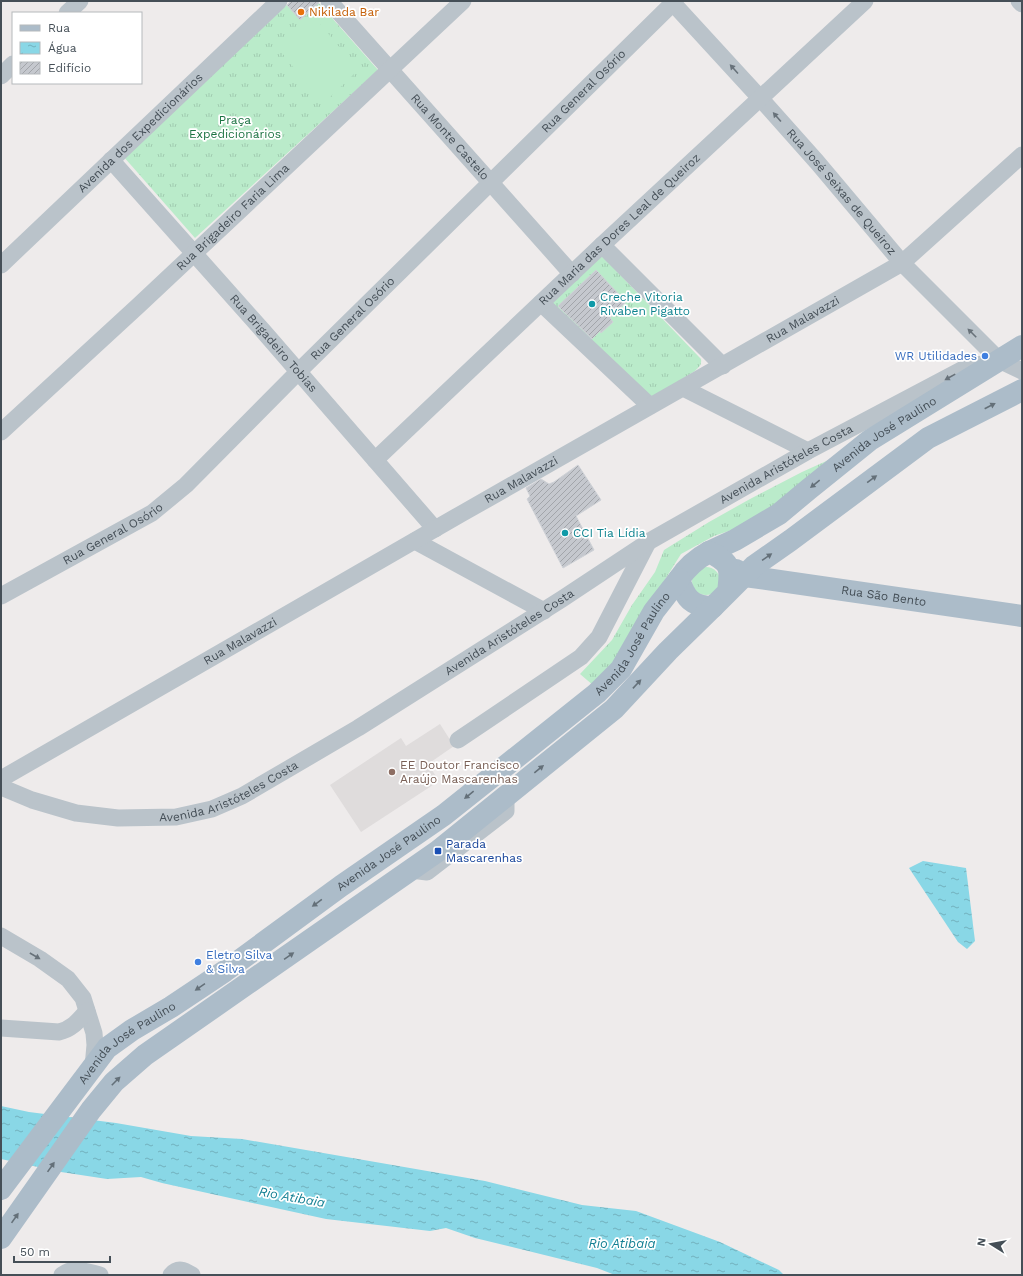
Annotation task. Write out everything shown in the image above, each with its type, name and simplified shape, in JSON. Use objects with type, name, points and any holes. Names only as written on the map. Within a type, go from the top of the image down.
[{"type":"main road","name":"Avenida José Paulino","points":[[709,552],[735,540],[780,514],[870,440],[1022,346]]},
{"type":"main road","points":[[736,571],[720,557],[709,552],[685,569],[679,579],[683,591],[695,604],[704,607],[713,607],[728,592],[730,574],[754,566],[928,438],[1022,390]]},
{"type":"main road","name":"Rua São Bento","points":[[736,571],[1022,616]]},
{"type":"main road","name":"Avenida José Paulino","points":[[4,1185],[108,1048],[132,1030],[171,1007],[225,971],[341,886],[444,815],[597,693],[621,669],[654,611],[679,579]]},
{"type":"main road","name":"Avenida José Paulino","points":[[1,1238],[91,1110],[114,1082],[144,1056],[438,852],[614,709],[668,651],[713,607]]},
{"type":"street","points":[[69,12],[80,1]]},
{"type":"street","name":"Avenida dos Expedicionários","points":[[4,258],[280,1]]},
{"type":"street","name":"Rua Monte Castelo","points":[[328,1],[572,274]]},
{"type":"street","name":"Rua Brigadeiro Faria Lima","points":[[1,432],[463,1]]},
{"type":"street","name":"Rua Maria das Dores Leal de Queiroz","points":[[375,460],[602,245],[865,1]]},
{"type":"street","points":[[1019,1],[1022,4]]},
{"type":"street","name":"Rua José Seixas de Queiroz","points":[[673,2],[817,162],[902,263],[999,360],[1022,371]]},
{"type":"street","name":"Rua General Osório","points":[[1,596],[152,513],[186,485],[298,372],[673,2]]},
{"type":"street","points":[[1,76],[12,65]]},
{"type":"street","name":"Rua Malavazzi","points":[[1,779],[435,529],[902,263],[1022,155]]},
{"type":"street","name":"Rua Brigadeiro Tobias","points":[[111,160],[435,529]]},
{"type":"street","points":[[602,245],[723,366]]},
{"type":"street","points":[[541,303],[650,406]]},
{"type":"street","name":"Avenida Aristóteles Costa","points":[[1,787],[32,800],[76,813],[118,818],[176,817],[212,810],[242,796],[358,728],[544,611],[648,542],[808,451],[967,367],[999,360]]},
{"type":"street","points":[[683,388],[808,451]]},
{"type":"street","points":[[415,541],[544,611]]},
{"type":"street","points":[[458,740],[581,657],[599,637],[648,542]]},
{"type":"street","points":[[1,936],[40,959],[68,979],[83,998],[94,1033],[95,1045],[93,1067]]},
{"type":"street","points":[[1,1028],[59,1032],[68,1030],[77,1023],[86,1011]]},
{"type":"street","points":[[62,1275],[68,1271],[77,1270],[100,1275]]},
{"type":"street","points":[[171,1275],[174,1271],[180,1270],[184,1270],[192,1275]]},
{"type":"shaded area","name":"EE Doutor Francisco Araújo Mascarenhas","points":[[440,724],[454,746],[428,764],[439,781],[361,832],[330,785],[401,738],[406,746]]},
{"type":"green space","name":"Praça Expedicionários","points":[[291,1],[317,1],[378,70],[195,238],[123,156]]},
{"type":"green space","points":[[313,15],[358,70],[323,104],[278,48]]},
{"type":"green space","points":[[600,255],[701,359],[701,364],[695,371],[650,399],[552,307],[551,298]]},
{"type":"green space","points":[[895,430],[758,521],[714,536],[681,554],[656,594],[615,667],[594,686],[580,674],[612,640],[632,605],[655,572],[664,550],[750,499],[802,472]]},
{"type":"green space","points":[[706,567],[716,571],[720,581],[716,591],[706,595],[696,591],[692,581],[696,571]]},
{"type":"water","points":[[923,861],[966,868],[975,941],[967,949],[958,942],[909,868]]},
{"type":"water","name":"Rio Atibaia","points":[[1,1106],[29,1112],[116,1123],[191,1136],[242,1139],[485,1181],[582,1205],[636,1211],[720,1242],[779,1270],[784,1275],[615,1275],[597,1268],[475,1238],[446,1228],[430,1231],[326,1219],[162,1183],[141,1177],[107,1179],[61,1172],[1,1159]]},
{"type":"building","name":"Nikilada Bar","points":[[291,1],[317,1],[319,3],[300,20],[287,5]]},
{"type":"building","name":"Creche Vitoria Rivaben Pigatto","points":[[596,270],[626,302],[610,318],[613,322],[592,339],[558,306]]},
{"type":"building","name":"CCI Tia Lídia","points":[[578,465],[601,500],[576,516],[594,550],[563,568],[527,499],[530,496],[526,488],[541,479],[549,484],[554,482]]},
{"type":"place","name":"Nikilada Bar","points":[[301,12]]},
{"type":"place","name":"Creche Vitoria Rivaben Pigatto","points":[[592,304]]},
{"type":"place","name":"WR Utilidades","points":[[985,356]]},
{"type":"place","name":"CCI Tia Lídia","points":[[565,533]]},
{"type":"place","name":"EE Doutor Francisco Araújo Mascarenhas","points":[[392,772]]},
{"type":"place","name":"Parada Mascarenhas","points":[[438,851]]},
{"type":"place","name":"Eletro Silva & Silva","points":[[198,962]]}]
